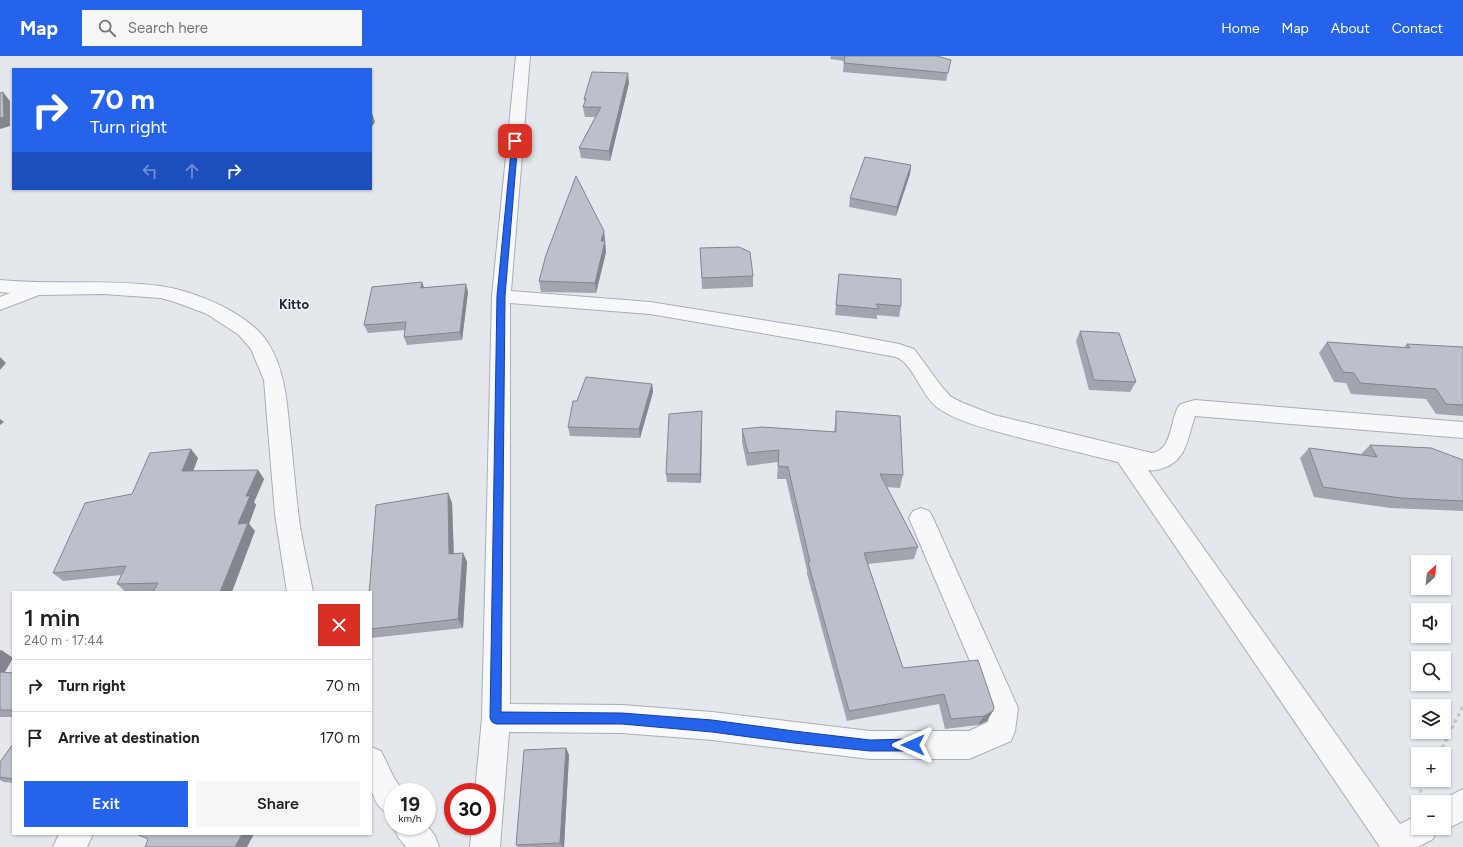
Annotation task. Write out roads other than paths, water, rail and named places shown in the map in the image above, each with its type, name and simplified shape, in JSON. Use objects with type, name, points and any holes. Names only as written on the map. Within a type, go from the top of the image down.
[{"type":"street","points":[[485,847],[496,718],[501,296],[523,56]]},
{"type":"street","points":[[0,286],[37,289],[134,289],[160,292],[181,297],[214,310],[246,330],[260,346],[274,380],[287,514],[300,591]]},
{"type":"street","points":[[0,304],[37,289]]},
{"type":"street","points":[[501,296],[650,308],[899,351],[907,354],[912,359],[935,392],[944,402],[956,409],[991,422],[1152,462],[1161,462],[1172,454],[1185,413],[1191,408],[1199,407],[1463,430]]},
{"type":"street","points":[[1125,455],[1397,845],[1412,835]]},
{"type":"street","points":[[496,718],[622,719],[712,726],[870,745],[969,745],[1001,731],[1004,708],[920,518]]},
{"type":"street","points":[[372,763],[384,788]]},
{"type":"street","points":[[1451,811],[1463,804]]},
{"type":"street","points":[[68,847],[77,835]]},
{"type":"street","points":[[415,835],[424,847]]},
{"type":"district","name":"Kitto","points":[[294,304]]}]
